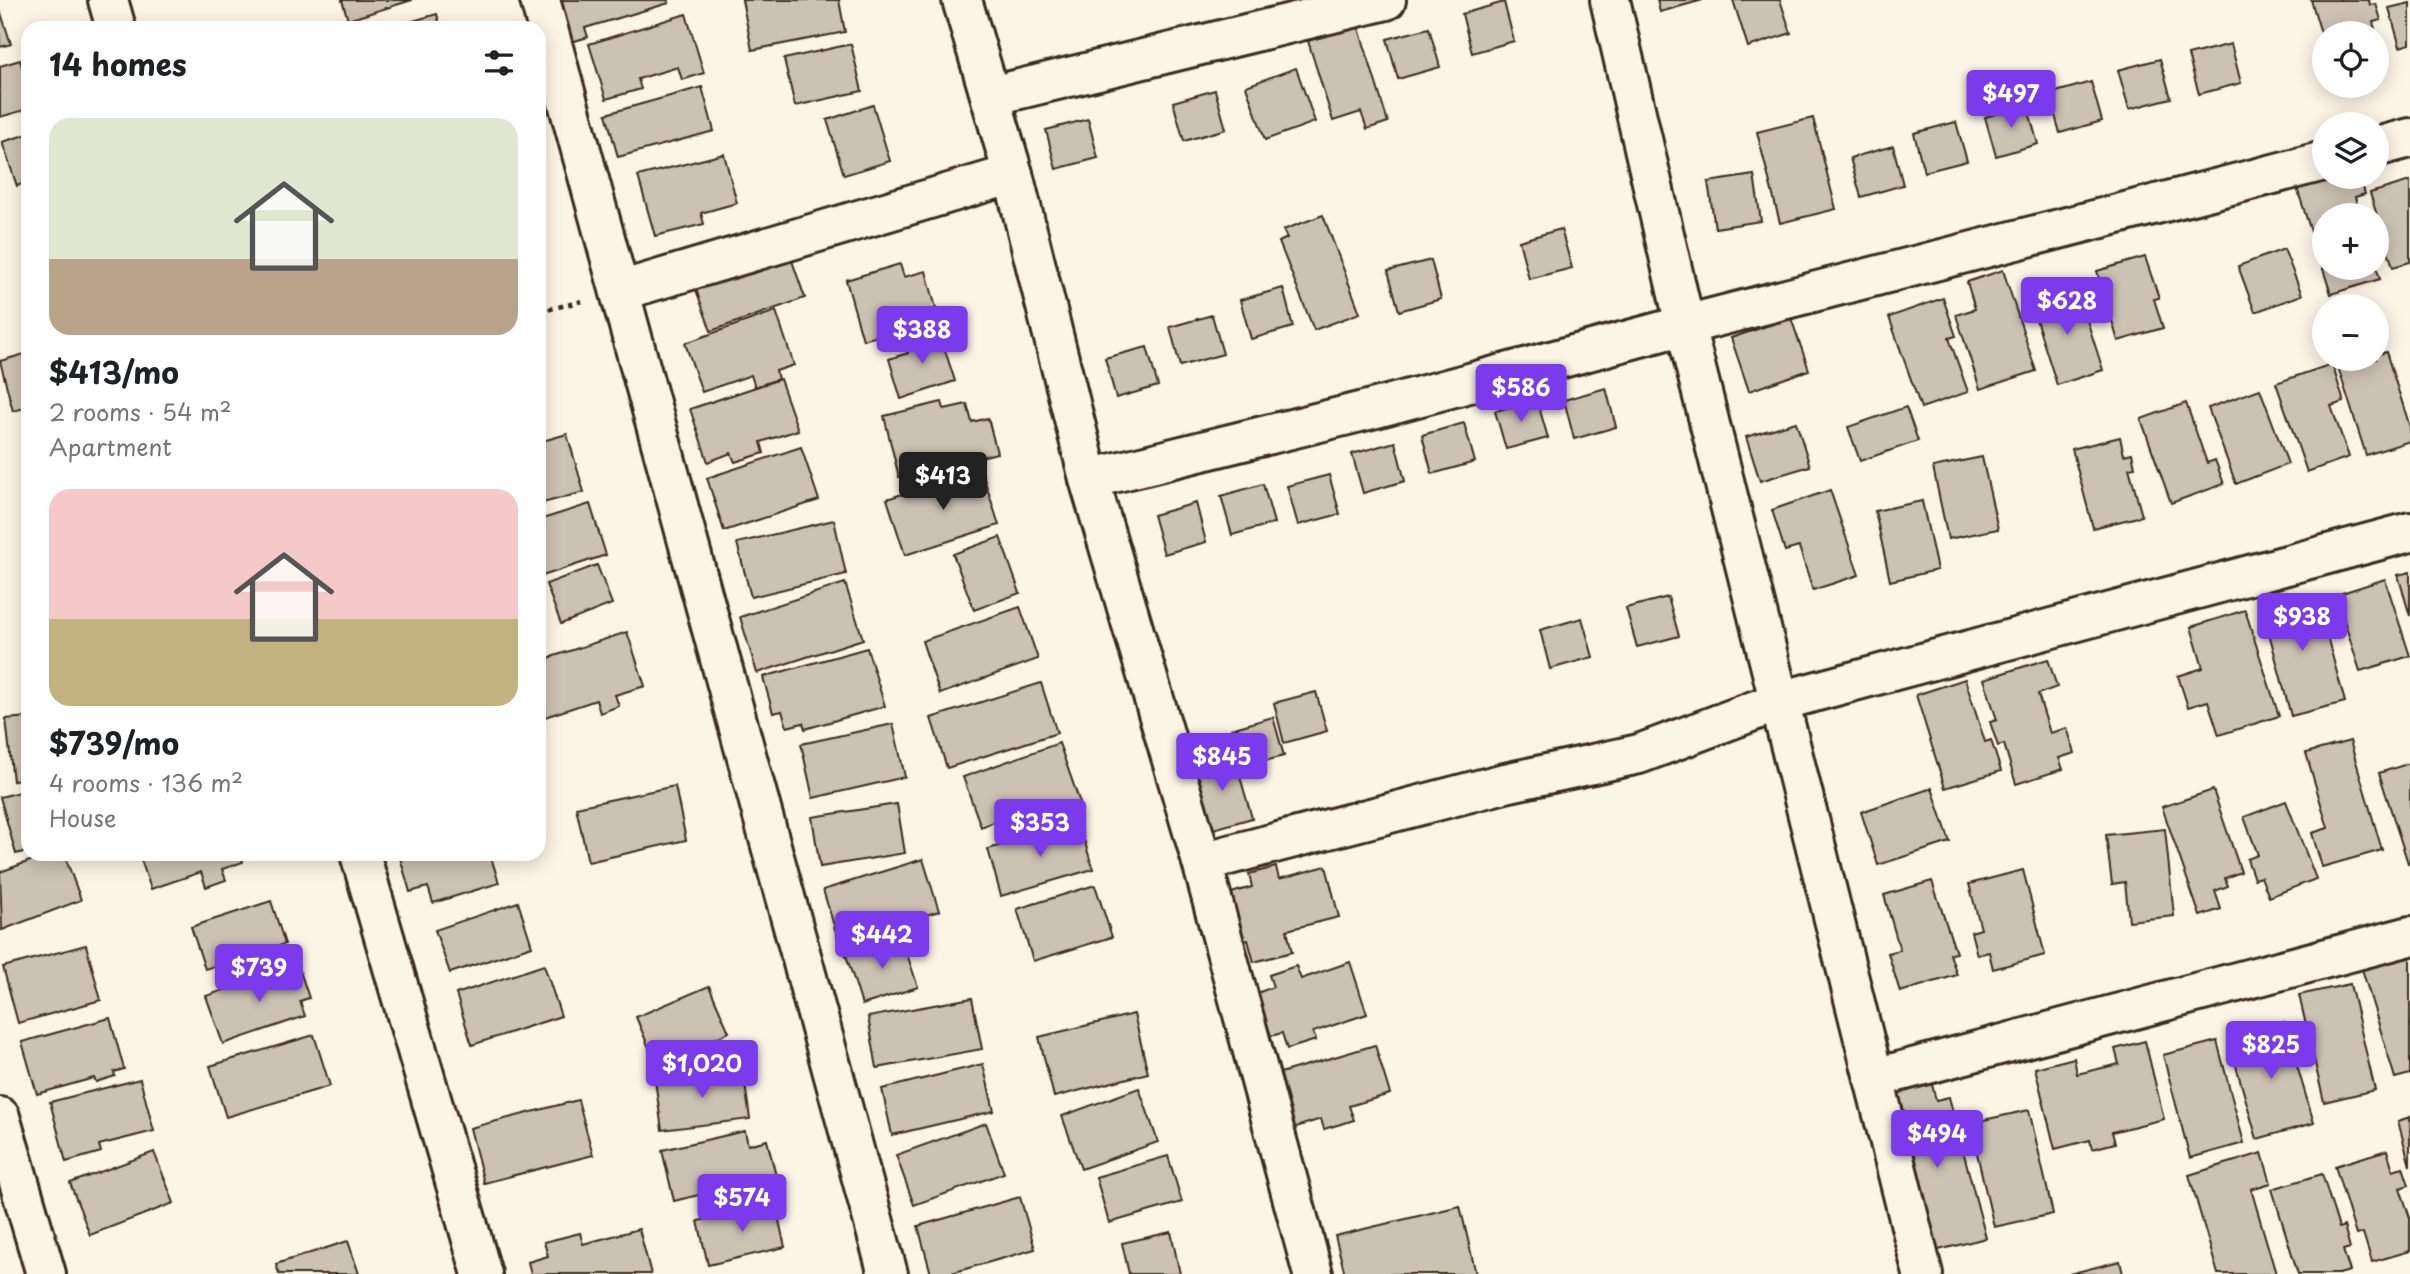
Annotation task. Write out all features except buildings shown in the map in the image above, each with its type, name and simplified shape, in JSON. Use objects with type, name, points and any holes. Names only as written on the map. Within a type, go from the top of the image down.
[{"type":"street","points":[[108,0],[114,21]]},
{"type":"street","points":[[540,0],[546,21]]},
{"type":"street","points":[[962,0],[1013,174],[1089,479],[1202,862],[1313,1274]]},
{"type":"street","points":[[991,96],[1386,0]]},
{"type":"street","points":[[1610,0],[1685,325],[1923,1274]]},
{"type":"street","points":[[546,22],[888,1274]]},
{"type":"street","points":[[2389,144],[2410,138]]},
{"type":"street","points":[[1089,479],[1376,408],[1685,325],[2312,164]]},
{"type":"street","points":[[620,291],[1013,174]]},
{"type":"street","points":[[1202,862],[1505,783],[1639,754],[1780,701],[2410,532]]},
{"type":"street","points":[[362,861],[482,1274]]},
{"type":"street","points":[[1875,1078],[2410,936]]},
{"type":"street","points":[[0,1117],[46,1274]]}]
